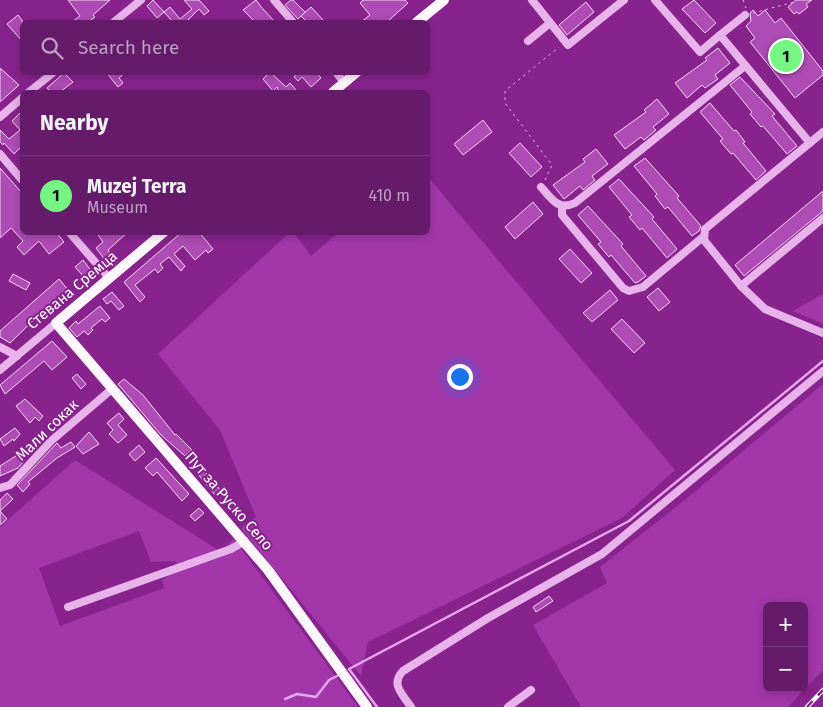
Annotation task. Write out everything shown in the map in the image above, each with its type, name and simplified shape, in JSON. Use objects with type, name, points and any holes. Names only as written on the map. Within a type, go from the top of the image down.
[{"type":"main road","points":[[419,20],[444,0]]},
{"type":"main road","points":[[335,90],[353,75]]},
{"type":"main road","name":"Стевана Сремца","points":[[56,323],[160,235]]},
{"type":"main road","name":"Пут за Руско Село","points":[[56,323],[244,542],[302,615],[367,707]]},
{"type":"street","points":[[116,20],[141,0]]},
{"type":"street","points":[[274,0],[291,20]]},
{"type":"street","points":[[532,0],[568,45],[624,0]]},
{"type":"street","points":[[655,0],[700,52],[744,15]]},
{"type":"street","points":[[528,41],[550,23]]},
{"type":"street","points":[[720,35],[810,143]]},
{"type":"street","points":[[562,207],[575,203],[745,66]]},
{"type":"street","points":[[32,90],[50,75]]},
{"type":"street","points":[[338,75],[344,83]]},
{"type":"street","points":[[0,117],[20,100]]},
{"type":"street","points":[[562,207],[562,215],[623,288],[629,291],[643,287],[703,237],[705,229],[823,132]]},
{"type":"street","points":[[0,154],[20,178]]},
{"type":"street","points":[[541,187],[562,207]]},
{"type":"street","points":[[740,286],[823,218]]},
{"type":"street","points":[[72,235],[109,278]]},
{"type":"street","points":[[703,237],[740,286],[764,308],[823,333]]},
{"type":"street","name":"Стевана Сремца","points":[[0,370],[56,323]]},
{"type":"street","points":[[0,347],[17,356]]},
{"type":"street","points":[[411,707],[397,686],[397,678],[403,671],[488,618],[610,549],[823,371]]},
{"type":"street","name":"Мали сокак","points":[[0,488],[10,485],[51,441],[112,389]]},
{"type":"street","points":[[68,607],[231,549],[244,542]]},
{"type":"street","points":[[508,707],[531,690]]},
{"type":"path","points":[[744,15],[794,2]]},
{"type":"path","points":[[541,187],[552,164],[505,103],[505,91],[565,42]]},
{"type":"shaded area","points":[[430,179],[675,470],[622,518],[368,642],[361,676],[241,528],[256,517],[220,430],[158,354],[287,235],[295,235],[311,256],[336,235],[430,235]]},
{"type":"shaded area","points":[[823,294],[823,324],[793,311]]},
{"type":"shaded area","points":[[823,384],[823,670],[808,686],[808,602],[763,602],[763,692],[802,692],[788,707],[581,707],[533,625],[607,583],[600,567],[686,499]]},
{"type":"shaded area","points":[[75,460],[220,551],[234,539],[358,707],[0,707],[0,527]],"holes":[[[139,531],[151,562],[175,561],[180,568],[162,580],[164,588],[60,626],[39,568]]]},
{"type":"building","points":[[68,0],[110,0],[93,15],[95,17],[91,20],[75,20],[80,16]]},
{"type":"building","points":[[153,0],[164,12],[157,18],[147,6]]},
{"type":"building","points":[[184,0],[199,0],[209,11],[204,15],[199,9],[188,20],[171,20],[164,12],[170,7],[180,19],[192,9]]},
{"type":"building","points":[[256,0],[273,20],[253,20],[243,10]]},
{"type":"building","points":[[291,0],[305,12],[298,19],[285,5]]},
{"type":"building","points":[[363,0],[405,0],[408,3],[389,20],[364,20],[370,15],[360,3]]},
{"type":"building","points":[[694,0],[716,23],[705,33],[682,9]]},
{"type":"building","points":[[796,0],[812,0],[806,4],[808,7],[799,14],[797,12],[794,14],[788,7]]},
{"type":"building","points":[[586,2],[594,12],[567,35],[559,25]]},
{"type":"building","points":[[311,7],[323,20],[305,20],[301,16]]},
{"type":"building","points":[[753,10],[758,16],[765,10],[775,23],[781,18],[823,71],[823,75],[795,98],[750,42],[755,38],[746,26],[751,21],[750,13]]},
{"type":"building","points":[[18,15],[22,20],[20,20],[20,39],[7,24]]},
{"type":"building","points":[[718,48],[730,63],[715,75],[718,79],[705,88],[702,85],[687,98],[675,83],[707,60],[705,58]]},
{"type":"building","points":[[0,68],[19,85],[0,102]]},
{"type":"building","points":[[62,75],[66,75],[73,82],[63,90],[49,90],[47,88]]},
{"type":"building","points":[[108,75],[122,75],[119,78],[123,83],[118,87]]},
{"type":"building","points":[[267,75],[273,75],[286,87],[290,83],[296,90],[278,90],[277,87],[272,90],[263,79]]},
{"type":"building","points":[[296,75],[318,75],[321,78],[311,87],[302,77],[298,81],[294,77]]},
{"type":"building","points":[[740,77],[775,114],[772,116],[797,146],[787,154],[750,114],[752,112],[730,85]]},
{"type":"building","points":[[657,99],[669,114],[653,127],[656,130],[644,140],[641,137],[625,149],[614,135],[646,112],[644,110]]},
{"type":"building","points":[[710,103],[734,131],[736,130],[745,142],[743,143],[766,171],[756,180],[720,141],[723,139],[700,112]]},
{"type":"building","points":[[20,113],[20,130],[12,121]]},
{"type":"building","points":[[483,120],[492,132],[463,155],[454,144]]},
{"type":"building","points":[[0,130],[9,139],[20,130],[20,148],[14,154],[4,143],[3,145],[0,142]]},
{"type":"building","points":[[520,143],[542,167],[531,177],[509,153]]},
{"type":"building","points":[[596,149],[608,164],[592,176],[595,180],[583,190],[580,186],[564,199],[553,185],[585,162],[583,159]]},
{"type":"building","points":[[645,158],[679,196],[677,198],[701,226],[699,231],[692,236],[668,207],[665,209],[655,196],[657,194],[634,166]]},
{"type":"building","points":[[0,168],[20,191],[20,235],[58,235],[64,242],[49,254],[39,241],[24,255],[17,247],[23,241],[11,228],[0,238]]},
{"type":"building","points":[[619,179],[654,217],[652,219],[677,249],[667,258],[642,228],[640,230],[629,217],[632,215],[609,187]]},
{"type":"building","points":[[823,191],[823,211],[744,276],[735,265]]},
{"type":"building","points":[[533,202],[543,214],[515,239],[505,227]]},
{"type":"building","points":[[588,206],[623,244],[621,246],[646,276],[638,282],[635,283],[611,255],[609,257],[598,244],[601,242],[578,215]]},
{"type":"building","points":[[98,235],[125,235],[108,250],[111,255],[105,260],[96,248],[103,242]]},
{"type":"building","points":[[179,235],[201,235],[213,249],[208,253],[206,250],[195,260],[183,246],[174,254],[185,266],[181,271],[169,257],[160,264],[163,268],[158,273],[155,269],[135,285],[145,297],[140,302],[124,282]]},
{"type":"building","points":[[570,249],[592,273],[581,283],[559,259]]},
{"type":"building","points":[[83,260],[92,272],[85,278],[75,267]]},
{"type":"building","points":[[13,274],[30,283],[26,290],[9,281]]},
{"type":"building","points":[[59,279],[69,291],[46,308],[10,343],[0,337],[0,331]]},
{"type":"building","points":[[658,288],[670,302],[659,311],[647,297]]},
{"type":"building","points":[[610,290],[618,300],[592,322],[583,313]]},
{"type":"building","points":[[112,292],[124,306],[119,310],[111,301],[107,304],[103,299]]},
{"type":"building","points":[[100,306],[110,318],[105,322],[102,319],[91,328],[93,330],[88,335],[84,331],[77,337],[69,328],[76,321],[78,324]]},
{"type":"building","points":[[622,319],[645,343],[634,353],[611,329]]},
{"type":"building","points":[[52,341],[67,357],[52,370],[44,361],[5,394],[0,385]]},
{"type":"building","points":[[77,374],[86,384],[81,389],[72,378]]},
{"type":"building","points":[[124,379],[143,395],[175,435],[192,450],[185,456],[161,435],[118,384]]},
{"type":"building","points":[[25,399],[43,416],[39,421],[35,417],[30,423],[16,406]]},
{"type":"building","points":[[119,413],[124,419],[118,425],[127,435],[118,443],[109,434],[113,430],[107,423]]},
{"type":"building","points":[[15,428],[20,434],[14,441],[13,439],[4,446],[0,439]]},
{"type":"building","points":[[89,432],[99,444],[83,454],[76,446]]},
{"type":"building","points":[[71,442],[75,447],[57,458],[28,482],[30,484],[23,492],[17,485],[57,443],[61,448]]},
{"type":"building","points":[[139,445],[145,452],[135,461],[129,454]]},
{"type":"building","points":[[19,454],[24,461],[18,468],[0,476],[0,466]]},
{"type":"building","points":[[156,458],[189,494],[182,501],[157,472],[153,476],[145,468]]},
{"type":"building","points":[[202,468],[221,491],[216,496],[197,473]]},
{"type":"building","points":[[7,493],[13,499],[0,511],[0,500]]},
{"type":"building","points":[[199,508],[204,513],[195,521],[190,516]]},
{"type":"building","points":[[0,511],[7,519],[0,525]]},
{"type":"building","points":[[549,596],[553,601],[536,612],[533,607]]},
{"type":"waterway","points":[[377,707],[349,669],[629,521],[823,361]]},
{"type":"waterway","points":[[285,699],[297,694],[316,697],[329,680],[337,676]]},
{"type":"railway","points":[[807,707],[823,690]]},
{"type":"place","name":"Muzej Terra","points":[[786,56]]}]
